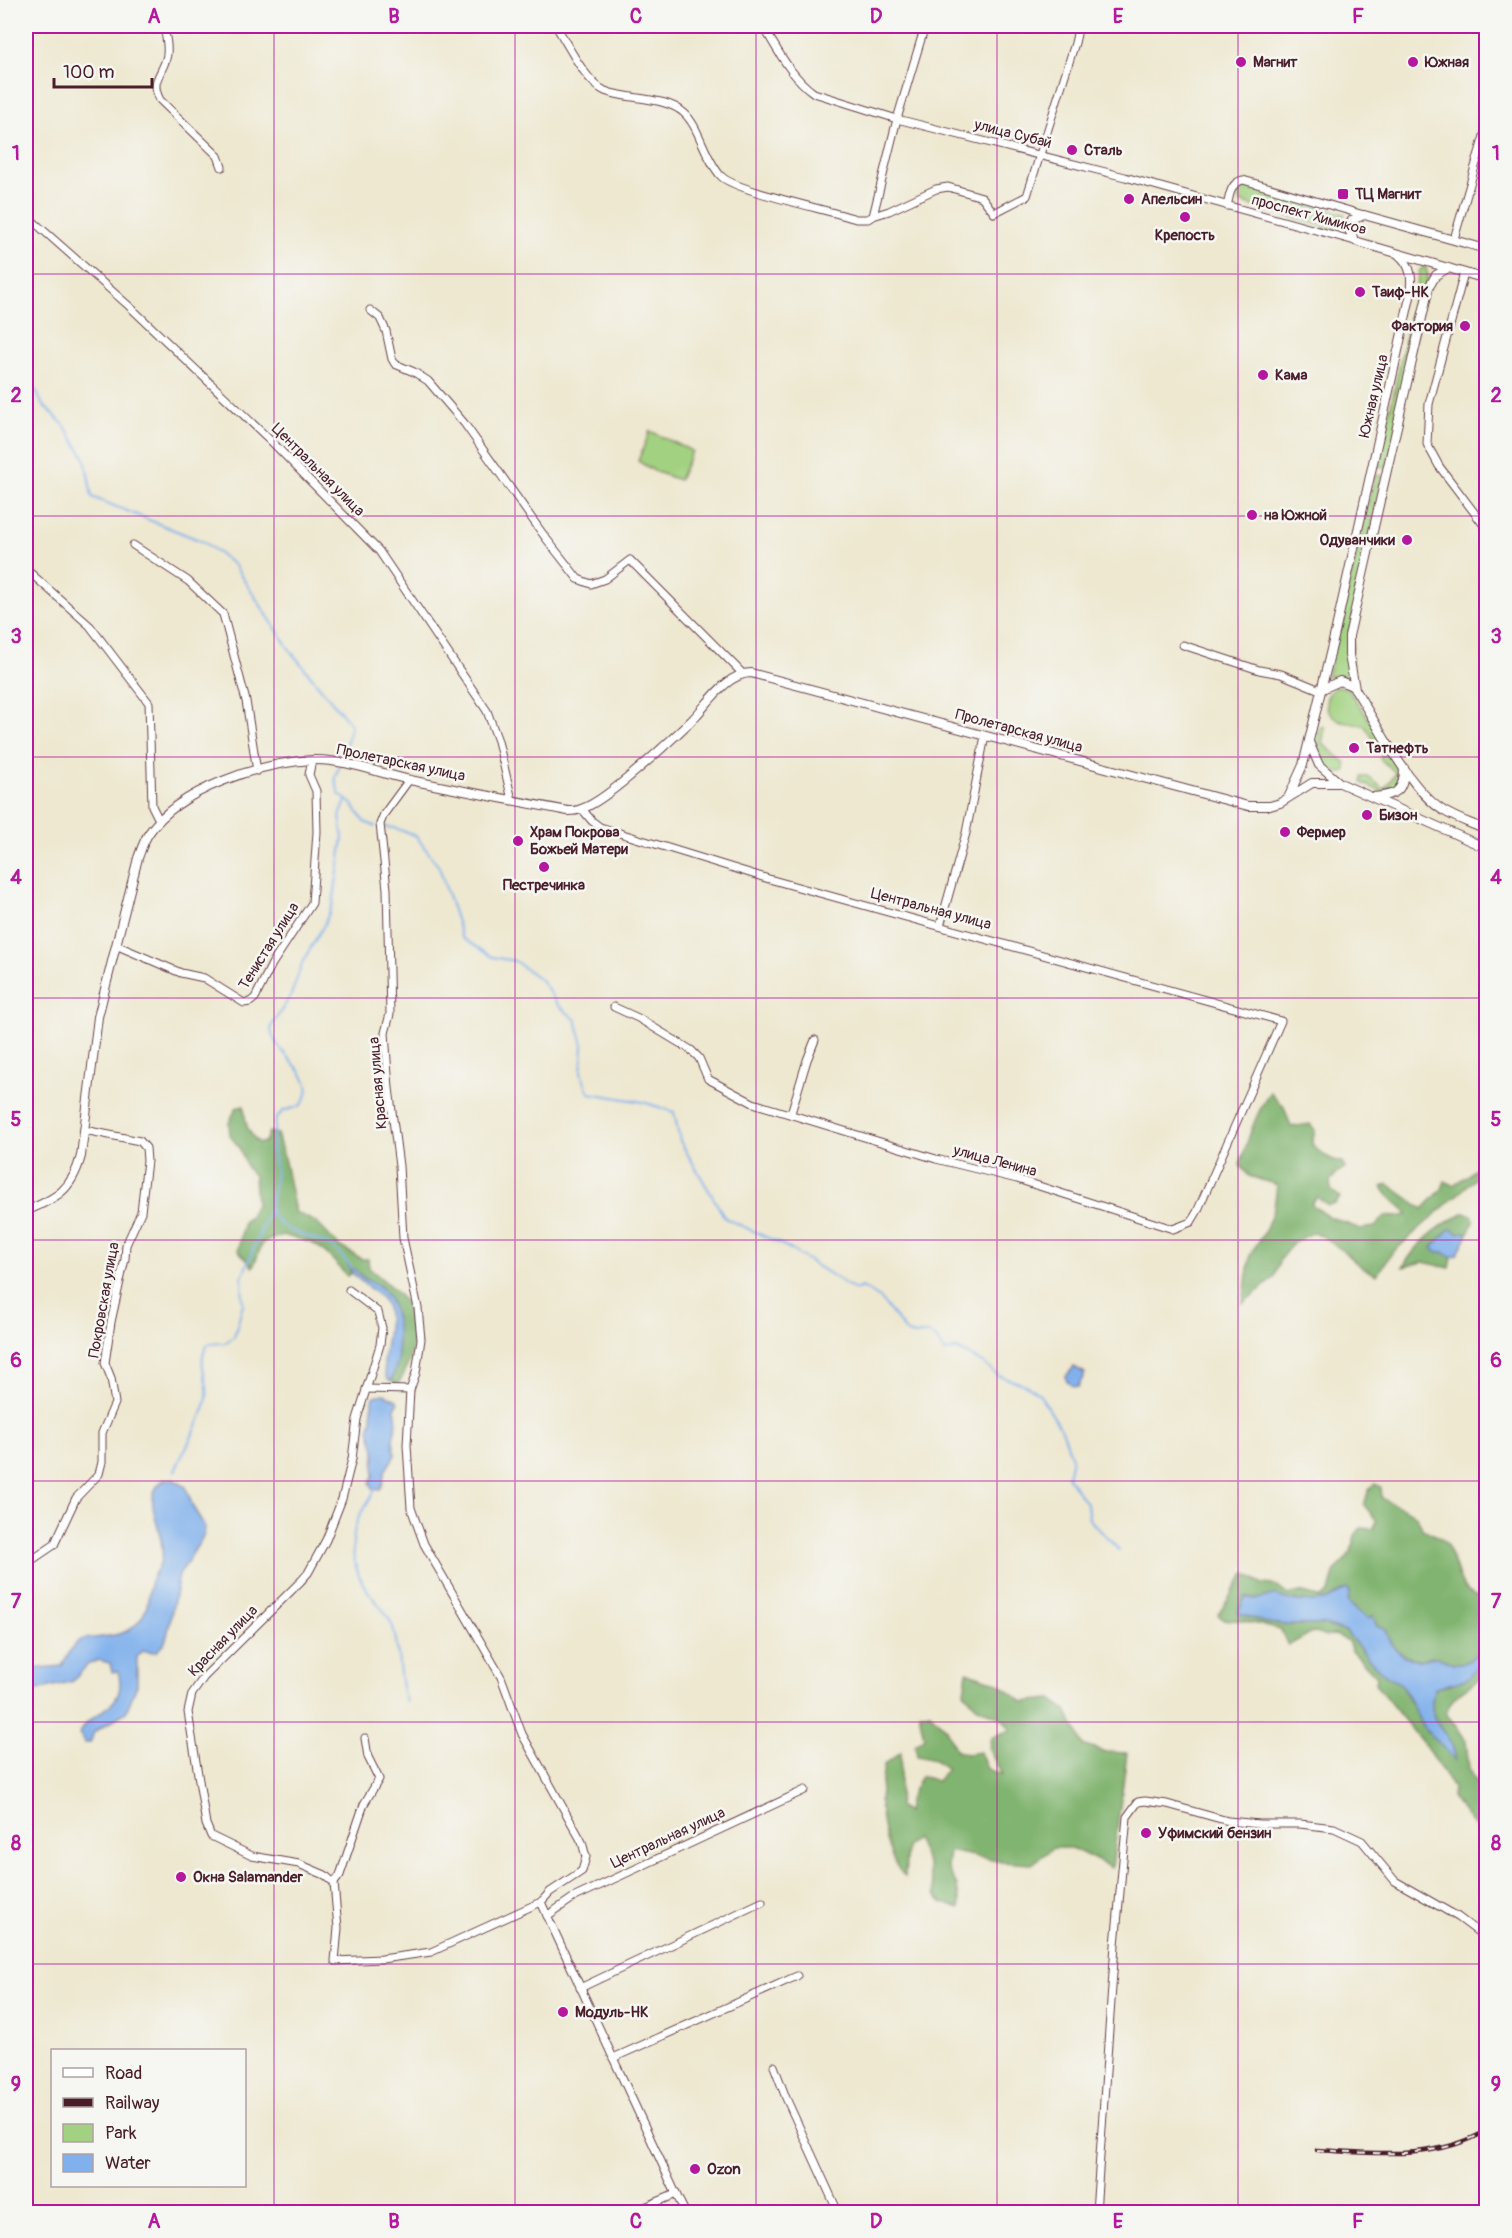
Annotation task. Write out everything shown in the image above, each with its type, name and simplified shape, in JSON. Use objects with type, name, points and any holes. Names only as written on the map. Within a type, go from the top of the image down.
[{"type":"main road","name":"проспект Химиков","points":[[1364,215],[1486,249]]},
{"type":"main road","points":[[1355,241],[1348,231],[1348,225],[1352,220],[1364,215]]},
{"type":"main road","name":"проспект Химиков","points":[[1355,241],[1486,279]]},
{"type":"main road","name":"Южная улица","points":[[1309,741],[1410,297],[1412,273],[1399,255]]},
{"type":"main road","name":"Южная улица","points":[[1448,268],[1436,275],[1429,287],[1349,636],[1348,655],[1356,689],[1403,767],[1430,801],[1444,812],[1486,830]]},
{"type":"main road","points":[[1370,475],[1379,472],[1387,478]]},
{"type":"main road","points":[[582,809],[620,784],[692,720],[725,686],[742,673]]},
{"type":"main road","name":"Пролетарская улица","points":[[742,673],[751,673],[1248,807],[1270,806],[1312,783],[1340,783]]},
{"type":"main road","points":[[1320,690],[1340,681],[1356,689]]},
{"type":"main road","points":[[1309,741],[1318,765],[1340,783],[1486,848]]},
{"type":"main road","points":[[1288,797],[1303,765],[1309,741]]},
{"type":"main road","name":"Пролетарская улица","points":[[26,1211],[58,1196],[70,1185],[77,1172],[98,1017],[118,946],[138,858],[147,834],[159,820],[183,801],[204,790],[257,771],[312,760],[333,761],[409,780],[568,811],[582,809]]},
{"type":"main road","points":[[1373,797],[1390,795],[1399,790],[1404,780],[1403,767]]},
{"type":"street","points":[[162,26],[167,57],[156,82],[157,94],[160,100],[218,156],[222,167]]},
{"type":"street","points":[[556,26],[583,69],[604,91],[667,104],[685,114],[713,167],[723,179],[856,219],[868,219],[936,189],[948,187],[982,197],[994,213],[1027,196],[1075,44],[1077,34],[1073,26]]},
{"type":"street","name":"улица Субай","points":[[763,26],[802,85],[814,93],[897,118],[1227,206]]},
{"type":"street","points":[[873,216],[897,118],[925,26]]},
{"type":"street","points":[[960,26],[980,29],[990,26]]},
{"type":"street","points":[[1454,240],[1486,129]]},
{"type":"street","name":"проспект Химиков","points":[[1355,241],[1227,206],[1232,186],[1237,181],[1243,180],[1364,215]]},
{"type":"street","name":"Центральная улица","points":[[26,215],[129,306],[247,418],[379,551],[487,711],[498,741],[512,800]]},
{"type":"street","points":[[1464,273],[1429,404],[1428,444],[1439,466],[1486,528]]},
{"type":"street","points":[[370,310],[380,318],[395,364],[428,381],[464,423],[545,537],[578,579],[591,584],[605,579],[630,560],[742,673]]},
{"type":"street","points":[[133,545],[188,581],[223,614],[246,700],[257,771]]},
{"type":"street","points":[[26,565],[26,569],[51,593],[90,626],[149,703],[152,806],[159,820]]},
{"type":"street","points":[[1183,645],[1259,670],[1281,674],[1320,690]]},
{"type":"street","points":[[940,926],[966,833],[985,736]]},
{"type":"street","name":"Тенистая улица","points":[[118,946],[181,973],[204,978],[244,1003],[255,998],[267,972],[312,903],[317,832],[316,791],[309,775],[312,760]]},
{"type":"street","name":"Красная улица","points":[[409,780],[384,814],[380,824],[387,889],[390,1014],[385,1033],[389,1088],[399,1166],[403,1238],[418,1308],[421,1339],[416,1373],[410,1390],[408,1445],[411,1508],[420,1535],[446,1585],[501,1677],[522,1734],[562,1806]]},
{"type":"street","name":"Центральная улица","points":[[582,809],[600,827],[769,879],[1281,1021],[1220,1163],[1191,1222]]},
{"type":"street","name":"улица Ленина","points":[[614,1007],[638,1018],[691,1050],[699,1058],[708,1079],[753,1103],[936,1159],[1017,1179],[1173,1229],[1191,1222]]},
{"type":"street","points":[[791,1113],[815,1040]]},
{"type":"street","name":"Покровская улица","points":[[26,1564],[54,1545],[75,1498],[99,1474],[102,1462],[102,1433],[115,1403],[111,1378],[105,1363],[111,1322],[126,1245],[141,1212],[147,1161],[146,1148],[140,1141],[84,1130]]},
{"type":"street","name":"Красная улица","points":[[334,1883],[325,1875],[299,1864],[252,1856],[211,1836],[203,1816],[188,1712],[192,1694],[204,1677],[300,1582],[326,1540],[342,1499],[352,1459],[357,1419],[375,1368],[382,1328],[378,1312],[349,1290]]},
{"type":"street","points":[[366,1389],[410,1390]]},
{"type":"street","points":[[334,1883],[340,1875],[364,1804],[379,1779],[372,1769],[365,1738]]},
{"type":"street","name":"Центральная улица","points":[[547,1916],[573,1898],[805,1790]]},
{"type":"street","points":[[1096,2212],[1114,1956],[1127,1817],[1138,1802],[1167,1804],[1228,1821],[1334,1828],[1362,1841],[1395,1881],[1458,1917],[1486,1938]]},
{"type":"street","name":"Центральная улица","points":[[334,1883],[338,1928],[335,1961],[382,1959],[431,1952],[541,1902],[549,1892],[582,1871],[586,1857],[582,1842],[562,1806]]},
{"type":"street","points":[[541,1902],[685,2212]]},
{"type":"street","points":[[580,1988],[762,1902]]},
{"type":"street","points":[[613,2058],[797,1976]]},
{"type":"street","points":[[774,2066],[786,2098],[838,2212]]},
{"type":"street","points":[[633,2212],[676,2194]]},
{"type":"street","points":[[656,2212],[666,2212]]},
{"type":"green space","points":[[1248,185],[1345,214],[1336,223],[1336,229],[1340,232],[1240,202],[1239,192]]},
{"type":"green space","points":[[1425,266],[1428,275],[1387,468],[1378,466],[1420,270]]},
{"type":"green space","points":[[650,431],[692,451],[679,480],[654,471],[638,461]]},
{"type":"green space","points":[[1375,475],[1382,476],[1354,612],[1351,678],[1327,677]]},
{"type":"green space","points":[[1338,686],[1348,689],[1391,754],[1399,772],[1394,790],[1384,793],[1362,783],[1362,777],[1368,777],[1384,789],[1396,773],[1380,759],[1383,753],[1364,725],[1342,721],[1335,718],[1328,710],[1327,696]]},
{"type":"green space","points":[[1323,726],[1325,729],[1322,743],[1346,763],[1346,770],[1343,773],[1330,769],[1318,753],[1319,729]]},
{"type":"green space","points":[[1270,1092],[1284,1107],[1291,1127],[1310,1124],[1315,1130],[1312,1144],[1325,1156],[1342,1162],[1345,1169],[1337,1173],[1330,1182],[1331,1190],[1340,1197],[1335,1203],[1328,1205],[1317,1197],[1311,1204],[1328,1216],[1360,1229],[1375,1227],[1385,1216],[1408,1215],[1382,1187],[1388,1184],[1423,1209],[1442,1189],[1445,1181],[1453,1185],[1486,1158],[1486,1169],[1391,1254],[1377,1275],[1314,1232],[1294,1242],[1280,1259],[1274,1278],[1243,1303],[1250,1255],[1264,1233],[1274,1208],[1277,1185],[1249,1176],[1240,1165],[1256,1118]]},
{"type":"green space","points":[[244,1106],[247,1127],[259,1143],[265,1142],[269,1132],[277,1134],[295,1212],[316,1222],[339,1246],[362,1259],[368,1259],[369,1268],[405,1303],[412,1332],[412,1350],[407,1367],[398,1384],[391,1381],[398,1361],[393,1308],[381,1287],[365,1279],[348,1264],[351,1274],[347,1276],[328,1255],[312,1243],[283,1235],[263,1242],[253,1267],[238,1250],[244,1221],[249,1218],[256,1204],[254,1176],[247,1168],[239,1147],[230,1136],[229,1123],[236,1108]]},
{"type":"green space","points":[[1463,1213],[1472,1215],[1474,1220],[1468,1234],[1464,1232],[1439,1240],[1436,1252],[1443,1252],[1452,1257],[1450,1268],[1423,1262],[1403,1267],[1429,1236]]},
{"type":"green space","points":[[1375,1484],[1381,1488],[1382,1498],[1411,1512],[1420,1522],[1422,1529],[1444,1541],[1463,1586],[1468,1592],[1486,1598],[1486,1648],[1481,1649],[1468,1661],[1459,1663],[1436,1657],[1411,1659],[1396,1650],[1386,1629],[1376,1625],[1372,1617],[1368,1618],[1348,1602],[1350,1592],[1344,1590],[1328,1600],[1312,1602],[1290,1600],[1273,1595],[1258,1599],[1245,1598],[1238,1613],[1264,1622],[1286,1625],[1325,1625],[1346,1632],[1378,1669],[1402,1685],[1409,1701],[1455,1760],[1451,1744],[1431,1710],[1432,1695],[1435,1688],[1450,1685],[1486,1656],[1486,1675],[1457,1695],[1446,1713],[1466,1740],[1469,1769],[1473,1779],[1486,1795],[1486,1836],[1474,1826],[1452,1797],[1453,1788],[1431,1753],[1375,1684],[1376,1676],[1352,1651],[1348,1641],[1335,1635],[1324,1636],[1312,1632],[1288,1646],[1281,1630],[1245,1621],[1222,1619],[1218,1615],[1245,1573],[1262,1584],[1275,1585],[1288,1595],[1300,1592],[1321,1598],[1329,1592],[1334,1573],[1351,1552],[1355,1535],[1361,1528],[1373,1529],[1377,1521],[1364,1505],[1369,1489]]},
{"type":"green space","points":[[967,1672],[998,1683],[1023,1702],[1051,1699],[1066,1710],[1084,1746],[1106,1752],[1127,1753],[1112,1868],[1072,1848],[1053,1848],[1032,1864],[1002,1862],[949,1851],[947,1868],[957,1885],[960,1908],[943,1903],[935,1895],[928,1866],[916,1838],[907,1846],[905,1877],[899,1870],[890,1852],[882,1822],[880,1798],[884,1765],[901,1752],[899,1807],[907,1812],[909,1799],[921,1776],[937,1781],[947,1769],[935,1760],[917,1756],[915,1745],[924,1737],[919,1713],[930,1713],[946,1729],[956,1751],[967,1754],[980,1752],[987,1769],[1002,1775],[989,1749],[991,1737],[1011,1730],[1003,1719],[976,1706],[964,1692]]},
{"type":"water","points":[[1452,1229],[1458,1233],[1468,1234],[1457,1255],[1452,1257],[1443,1252],[1436,1252],[1432,1248],[1448,1230]]},
{"type":"water","points":[[347,1263],[365,1279],[381,1287],[393,1308],[397,1324],[398,1361],[391,1381],[387,1379],[384,1361],[388,1326],[387,1308],[380,1297],[356,1277]]},
{"type":"water","points":[[1074,1367],[1085,1373],[1078,1387],[1070,1384],[1065,1377]]},
{"type":"water","points":[[384,1394],[397,1400],[398,1403],[395,1408],[397,1422],[393,1438],[395,1455],[385,1471],[382,1486],[374,1490],[370,1483],[374,1475],[375,1449],[369,1430],[372,1419],[372,1400],[375,1396]]},
{"type":"water","points":[[165,1479],[173,1479],[186,1487],[193,1507],[205,1527],[204,1535],[179,1575],[164,1644],[156,1652],[143,1651],[137,1657],[137,1685],[126,1712],[94,1732],[90,1743],[85,1743],[80,1733],[85,1725],[114,1702],[118,1694],[120,1684],[118,1671],[112,1672],[110,1663],[98,1660],[87,1665],[73,1681],[26,1693],[26,1674],[39,1668],[62,1666],[72,1648],[81,1640],[125,1632],[142,1617],[147,1606],[151,1581],[162,1556],[162,1546],[154,1515],[153,1495],[157,1486]]},
{"type":"water","points":[[1348,1589],[1350,1592],[1348,1602],[1368,1618],[1373,1616],[1376,1625],[1386,1629],[1396,1650],[1411,1659],[1436,1657],[1459,1663],[1468,1661],[1481,1649],[1486,1648],[1486,1656],[1467,1679],[1435,1688],[1432,1712],[1450,1741],[1455,1760],[1423,1727],[1402,1685],[1378,1669],[1346,1632],[1325,1625],[1286,1625],[1263,1622],[1238,1613],[1245,1598],[1258,1599],[1273,1595],[1290,1600],[1312,1602],[1328,1600]]},
{"type":"waterway","points":[[36,390],[42,404],[64,425],[85,458],[92,497],[204,542],[234,565],[292,653],[351,725],[342,759]]},
{"type":"waterway","points":[[340,764],[335,778],[339,794],[353,805],[364,822],[375,826]]},
{"type":"waterway","points":[[175,1471],[200,1420],[206,1402],[204,1352],[208,1344],[225,1343],[234,1337],[243,1304],[242,1277],[270,1209],[276,1170],[272,1147],[276,1119],[283,1111],[300,1106],[307,1095],[307,1085],[303,1075],[279,1047],[273,1037],[271,1027],[291,995],[303,961],[324,925],[333,904],[343,838],[340,816],[346,801]]},
{"type":"waterway","points":[[385,827],[395,828],[416,836],[439,867],[462,938],[492,957],[515,961],[542,981],[557,1004],[576,1020],[583,1045],[581,1073],[589,1093],[643,1102],[674,1112],[680,1141],[725,1218],[785,1246],[855,1290],[862,1287],[880,1298],[907,1333],[915,1335],[929,1333],[939,1342],[945,1352],[957,1349],[983,1363],[999,1376],[1026,1385],[1040,1395],[1063,1432],[1072,1458],[1068,1477],[1087,1505],[1089,1519],[1119,1550]]},
{"type":"waterway","points":[[271,1211],[275,1219],[289,1230],[332,1247],[352,1268]]},
{"type":"waterway","points":[[375,1489],[357,1523],[353,1553],[358,1573],[392,1625],[406,1702]]},
{"type":"railway","points":[[1317,2150],[1382,2153],[1425,2151],[1466,2141],[1486,2131]]},
{"type":"place","name":"Магнит","points":[[1241,62]]},
{"type":"place","name":"Южная","points":[[1413,62]]},
{"type":"place","name":"Сталь","points":[[1072,150]]},
{"type":"place","name":"ТЦ Магнит","points":[[1343,194]]},
{"type":"place","name":"Апельсин","points":[[1129,199]]},
{"type":"place","name":"Крепость","points":[[1185,217]]},
{"type":"place","name":"Таиф-НК","points":[[1360,292]]},
{"type":"place","name":"Фактория","points":[[1465,326]]},
{"type":"place","name":"Кама","points":[[1263,375]]},
{"type":"place","name":"на Южной","points":[[1252,515]]},
{"type":"place","name":"Одуванчики","points":[[1407,540]]},
{"type":"place","name":"Татнефть","points":[[1354,748]]},
{"type":"place","name":"Бизон","points":[[1367,815]]},
{"type":"place","name":"Фермер","points":[[1285,832]]},
{"type":"place","name":"Храм Покрова Божьей Матери","points":[[518,841]]},
{"type":"place","name":"Пестречинка","points":[[544,867]]},
{"type":"place","name":"Уфимский бензин","points":[[1146,1833]]},
{"type":"place","name":"Окна Salamander","points":[[181,1877]]},
{"type":"place","name":"Модуль-НК","points":[[563,2012]]},
{"type":"place","name":"Ozon","points":[[695,2169]]}]
